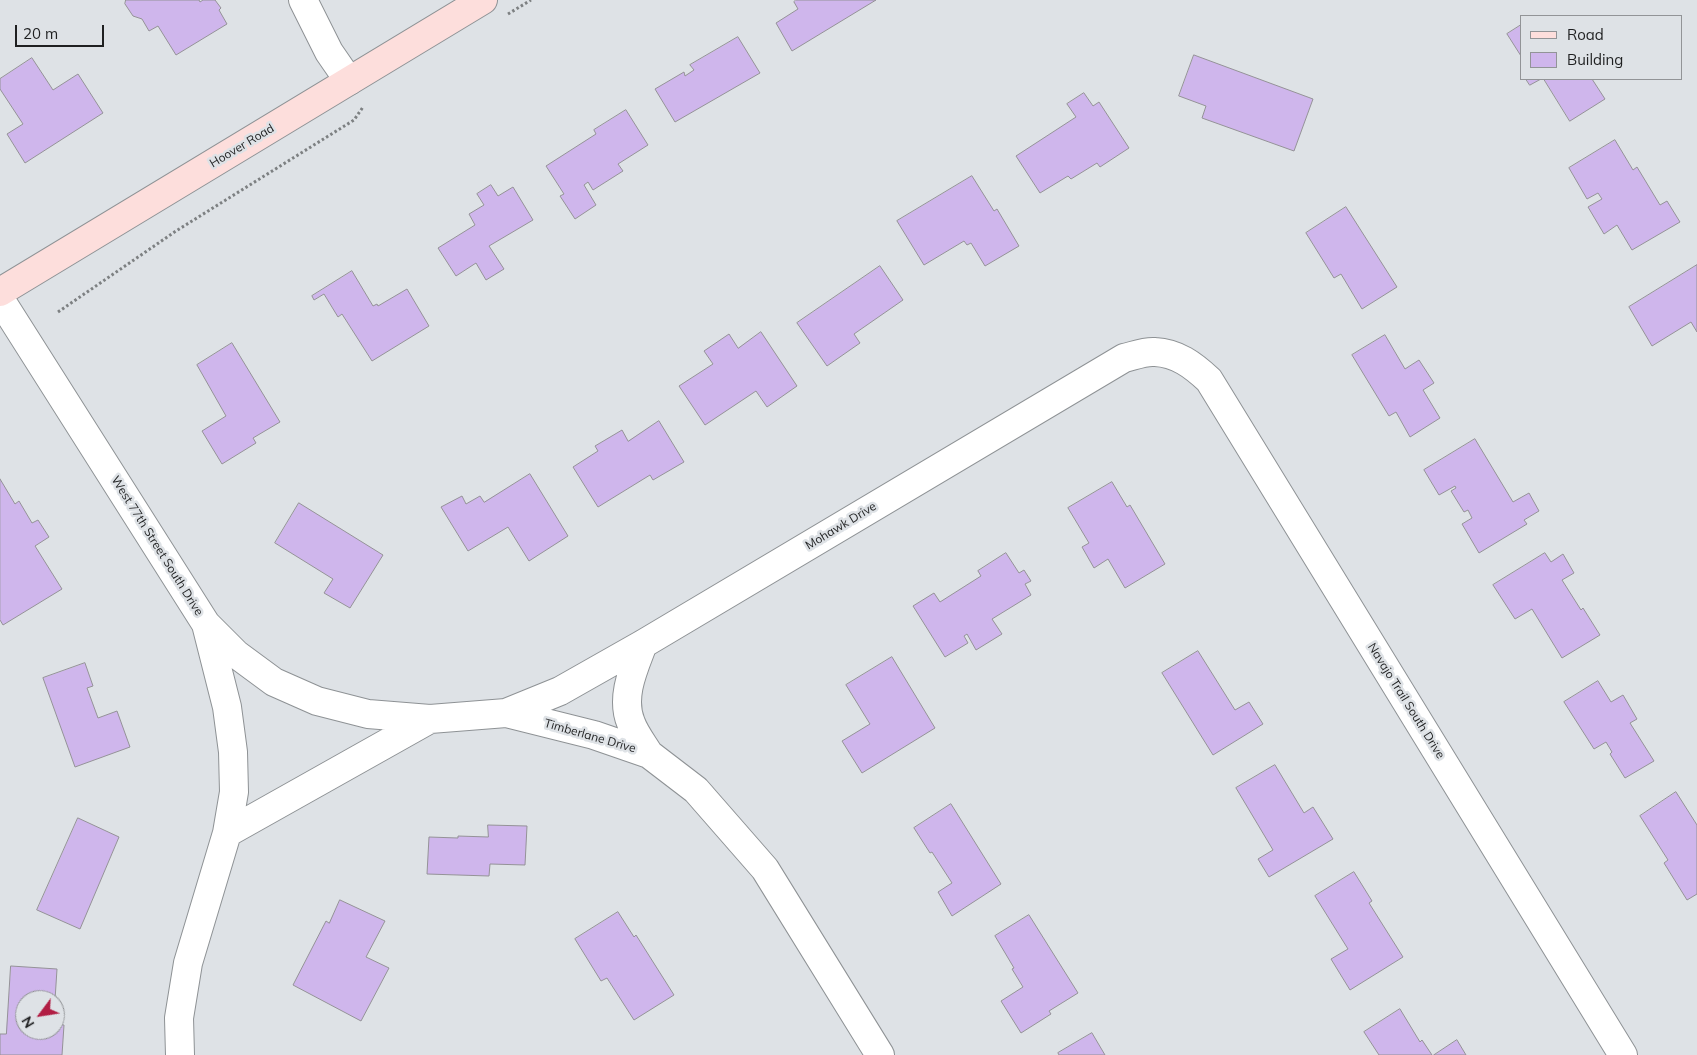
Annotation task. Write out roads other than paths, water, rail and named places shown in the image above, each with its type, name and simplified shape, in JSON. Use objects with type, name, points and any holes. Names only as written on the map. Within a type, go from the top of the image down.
[{"type":"street","points":[[303,0],[329,52],[349,81]]},
{"type":"street","name":"Hoover Road","points":[[0,292],[484,0]]},
{"type":"street","name":"West 77th Street South Drive","points":[[0,298],[206,624],[228,707],[233,752],[234,792],[227,833],[188,963],[179,1018],[180,1055]]},
{"type":"street","name":"Mohawk Drive","points":[[506,713],[560,691],[644,644],[1124,358],[1154,352],[1177,357]]},
{"type":"street","name":"Navajo Trail South Drive","points":[[1177,357],[1192,365],[1209,380],[1623,1055]]},
{"type":"street","name":"Timberlane Drive","points":[[206,624],[236,654],[274,682],[317,701],[368,714],[430,719],[506,713],[594,735],[649,754],[696,790],[765,868],[880,1055]]},
{"type":"street","points":[[644,644],[634,668],[627,704],[630,722],[649,754]]},
{"type":"street","points":[[227,833],[430,719]]}]
